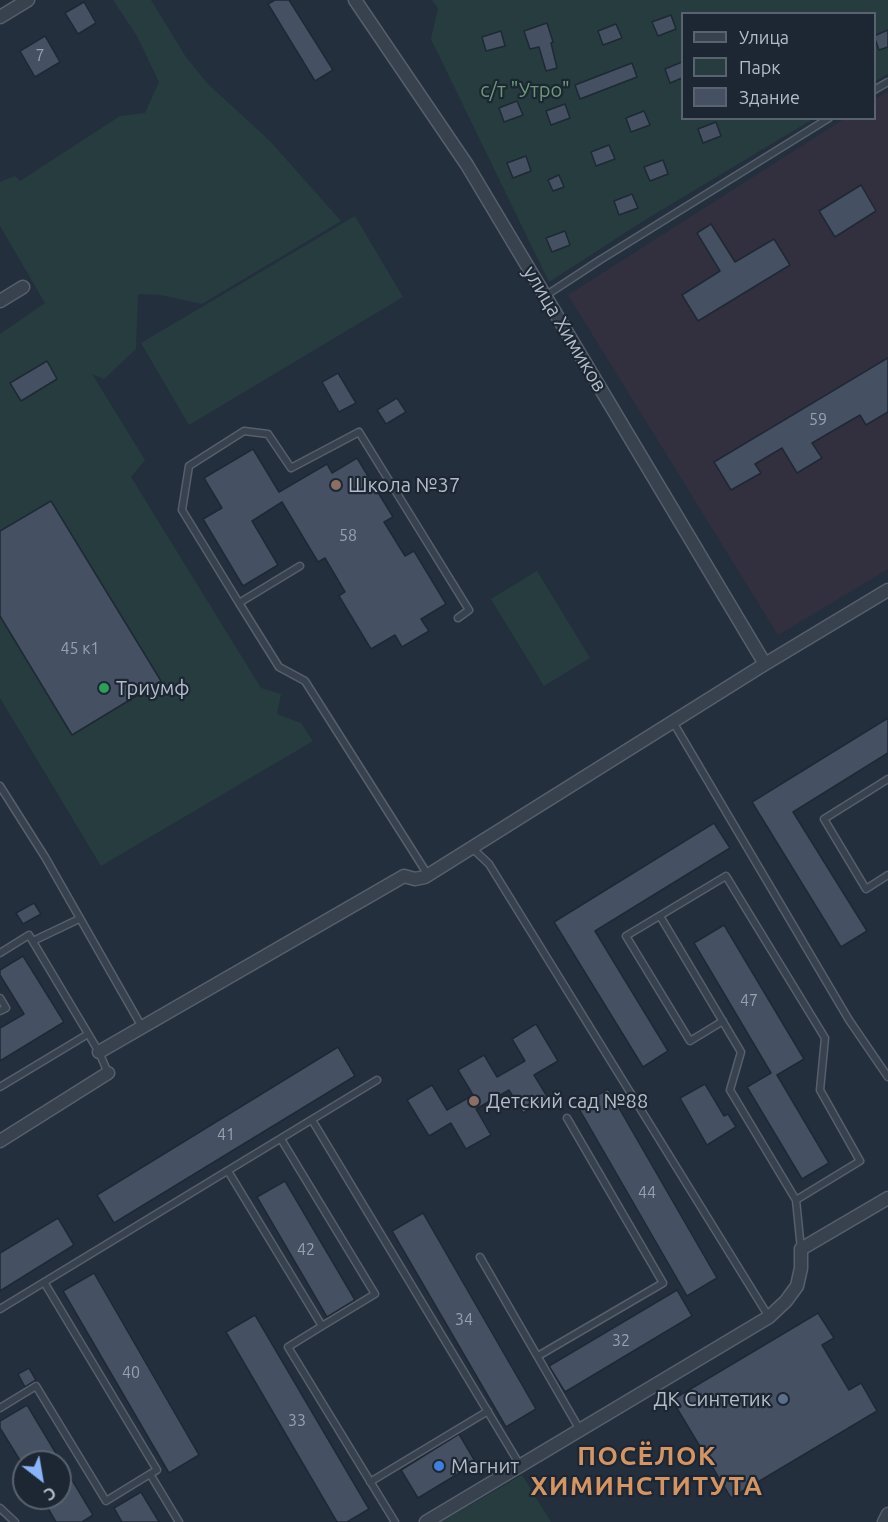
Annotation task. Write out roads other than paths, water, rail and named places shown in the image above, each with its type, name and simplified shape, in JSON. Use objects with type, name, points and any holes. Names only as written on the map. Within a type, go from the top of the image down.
[{"type":"street","points":[[0,17],[28,0]]},
{"type":"street","name":"улица Химиков","points":[[355,0],[467,165],[765,664]]},
{"type":"street","points":[[0,301],[23,287]]},
{"type":"street","points":[[99,1052],[404,876],[415,879],[428,875],[765,664],[888,590]]},
{"type":"street","points":[[0,1141],[108,1073]]},
{"type":"street","points":[[426,1522],[769,1317],[786,1301],[797,1286],[801,1268],[801,1249],[888,1198]]},
{"type":"street","points":[[884,1522],[888,1514]]},
{"type":"lane","points":[[545,297],[600,260],[826,120]]},
{"type":"lane","points":[[428,875],[305,681],[279,668],[182,510],[189,466],[244,430],[268,434],[291,468],[359,432],[469,610],[459,618]]},
{"type":"lane","points":[[239,603],[300,566]]},
{"type":"lane","points":[[673,722],[849,1020],[888,1077]]},
{"type":"lane","points":[[888,779],[824,819],[866,889],[888,875]]},
{"type":"lane","points":[[0,786],[45,857],[142,1028]]},
{"type":"lane","points":[[471,848],[489,864],[769,1317]]},
{"type":"lane","points":[[723,1021],[690,1041],[626,936],[726,876],[825,1038],[820,1090],[860,1161],[796,1200]]},
{"type":"lane","points":[[660,916],[741,1052],[729,1090],[796,1200],[801,1249]]},
{"type":"lane","points":[[33,941],[79,919]]},
{"type":"lane","points":[[0,953],[29,935],[99,1052],[108,1073]]},
{"type":"lane","points":[[0,998],[6,1008],[0,1011]]},
{"type":"lane","points":[[0,1087],[87,1034]]},
{"type":"lane","points":[[0,1309],[377,1080]]},
{"type":"lane","points":[[538,1356],[663,1283],[567,1118]]},
{"type":"lane","points":[[312,1120],[520,1466]]},
{"type":"lane","points":[[281,1139],[375,1294],[288,1347],[394,1522]]},
{"type":"lane","points":[[228,1171],[322,1326]]},
{"type":"lane","points":[[480,1257],[580,1430]]},
{"type":"lane","points":[[0,1408],[36,1386],[106,1501],[157,1470],[44,1282]]},
{"type":"lane","points":[[370,1482],[488,1411]]},
{"type":"lane","points":[[150,1474],[179,1522]]},
{"type":"lane","points":[[0,1508],[15,1522]]},
{"type":"place","name":"Школа №37","points":[[336,485]]},
{"type":"place","name":"Триумф","points":[[104,688]]},
{"type":"place","name":"Детский сад №88","points":[[474,1101]]},
{"type":"place","name":"ДК Синтетик","points":[[783,1399]]},
{"type":"place","name":"Магнит","points":[[439,1466]]},
{"type":"district","name":"ПОСЁЛОК ХИМИНСТИТУТА","points":[[647,1471]]},
{"type":"park label","name":"с/т \"Утро\"","points":[[525,90]]}]
